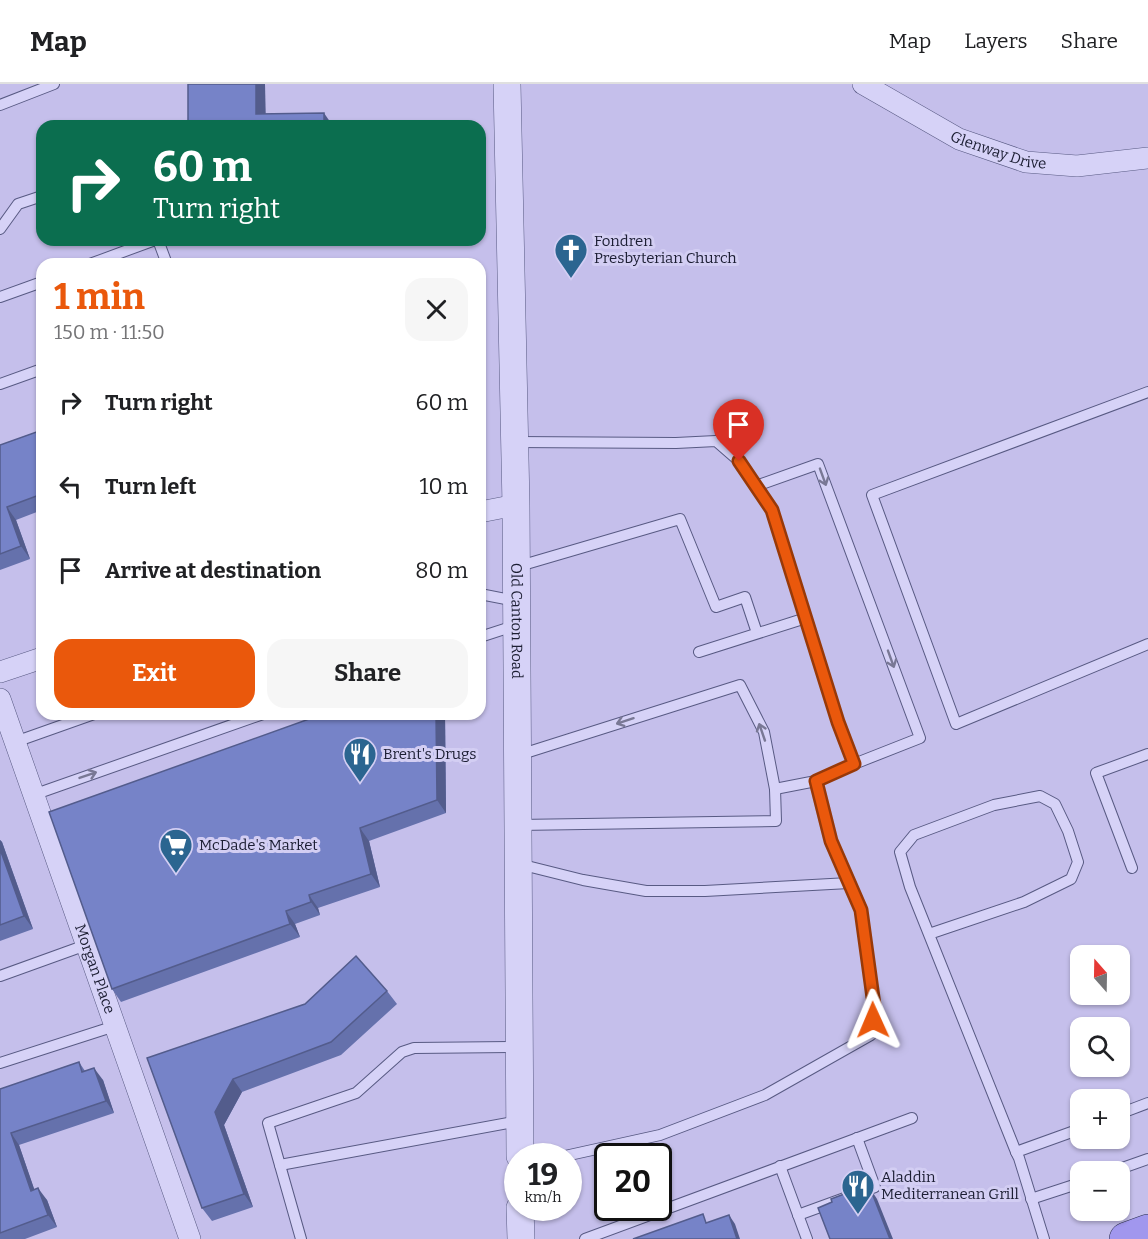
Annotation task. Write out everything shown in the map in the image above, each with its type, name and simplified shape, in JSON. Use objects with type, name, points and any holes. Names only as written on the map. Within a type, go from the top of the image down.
[{"type":"main road","points":[[1126,1239],[1148,1231]]},
{"type":"street","name":"Old Canton Road","points":[[507,84],[516,505],[520,1143]]},
{"type":"street","name":"Glenway Drive","points":[[863,84],[959,139],[1026,162],[1077,166],[1148,158]]},
{"type":"street","points":[[486,511],[516,505]]},
{"type":"street","points":[[0,672],[36,660]]},
{"type":"street","name":"Morgan Place","points":[[0,699],[190,1239]]},
{"type":"street","points":[[520,1221],[521,1239]]},
{"type":"lane","points":[[0,105],[54,84]]},
{"type":"lane","points":[[0,229],[18,204],[36,198]]},
{"type":"lane","points":[[107,258],[140,246]]},
{"type":"lane","points":[[0,297],[36,284]]},
{"type":"lane","points":[[0,384],[36,371]]},
{"type":"lane","points":[[1148,392],[872,495],[956,724],[1148,645]]},
{"type":"lane","points":[[515,442],[676,443],[716,441],[739,461],[772,510],[854,764]]},
{"type":"lane","points":[[756,486],[818,464],[920,738],[816,781],[775,789]]},
{"type":"lane","points":[[516,567],[680,519],[716,607],[745,597],[757,633]]},
{"type":"lane","points":[[486,597],[517,613],[486,634]]},
{"type":"lane","points":[[699,652],[806,618]]},
{"type":"lane","points":[[518,756],[740,685],[764,732],[775,789],[776,821],[518,825]]},
{"type":"lane","points":[[15,742],[77,720]]},
{"type":"lane","points":[[33,795],[245,720]]},
{"type":"lane","points":[[1132,868],[1096,773],[1148,754]]},
{"type":"lane","points":[[582,1152],[660,1135],[765,1095],[871,1035],[874,1005],[861,910],[831,841],[816,781]]},
{"type":"lane","points":[[929,934],[1024,902],[1071,879],[1078,862],[1068,831],[1055,804],[1040,796],[994,805],[914,835],[900,852],[910,887],[1016,1152],[1044,1239]]},
{"type":"lane","points":[[518,863],[646,891],[705,891],[849,883]]},
{"type":"lane","points":[[0,976],[86,945]]},
{"type":"lane","points":[[0,1063],[115,1026]]},
{"type":"lane","points":[[301,1239],[268,1123],[356,1093],[402,1052],[414,1048],[519,1047]]},
{"type":"lane","points":[[1130,1110],[1148,1103]]},
{"type":"lane","points":[[585,1239],[912,1118]]},
{"type":"lane","points":[[280,1165],[519,1121]]},
{"type":"lane","points":[[1016,1152],[1070,1133]]},
{"type":"lane","points":[[798,1215],[875,1187],[857,1138]]},
{"type":"lane","points":[[1130,1165],[1148,1159]]},
{"type":"lane","points":[[780,1166],[807,1239]]},
{"type":"lane","points":[[1031,1199],[1070,1186]]},
{"type":"building","points":[[188,84],[256,84],[256,114],[324,113],[324,120],[188,120]]},
{"type":"building","points":[[36,432],[36,496],[7,507],[21,546],[0,554],[0,445]]},
{"type":"building","points":[[306,720],[436,720],[437,800],[360,828],[371,874],[309,895],[311,902],[286,911],[290,924],[112,989],[49,812]]},
{"type":"building","points":[[0,849],[24,916],[0,925]]},
{"type":"building","points":[[356,956],[387,991],[331,1042],[233,1079],[215,1112],[244,1194],[202,1208],[147,1058],[305,1004]]},
{"type":"building","points":[[79,1062],[82,1072],[94,1068],[106,1101],[11,1133],[31,1191],[38,1188],[48,1215],[0,1233],[0,1089]]},
{"type":"building","name":"Aladdin Mediterranean Grill","points":[[860,1188],[861,1192],[870,1188],[890,1239],[830,1239],[818,1208],[832,1202],[831,1199]]},
{"type":"building","points":[[703,1214],[706,1223],[729,1215],[737,1239],[633,1239]]},
{"type":"place","name":"Fondren Presbyterian Church","points":[[571,279]]},
{"type":"place","name":"Brent's Drugs","points":[[360,783]]},
{"type":"place","name":"McDade's Market","points":[[176,874]]},
{"type":"place","name":"Aladdin Mediterranean Grill","points":[[858,1215]]},
{"type":"route","points":[[739,461],[772,510],[838,722],[854,764],[816,781],[831,841],[861,910],[874,1005],[873,1020]]}]
